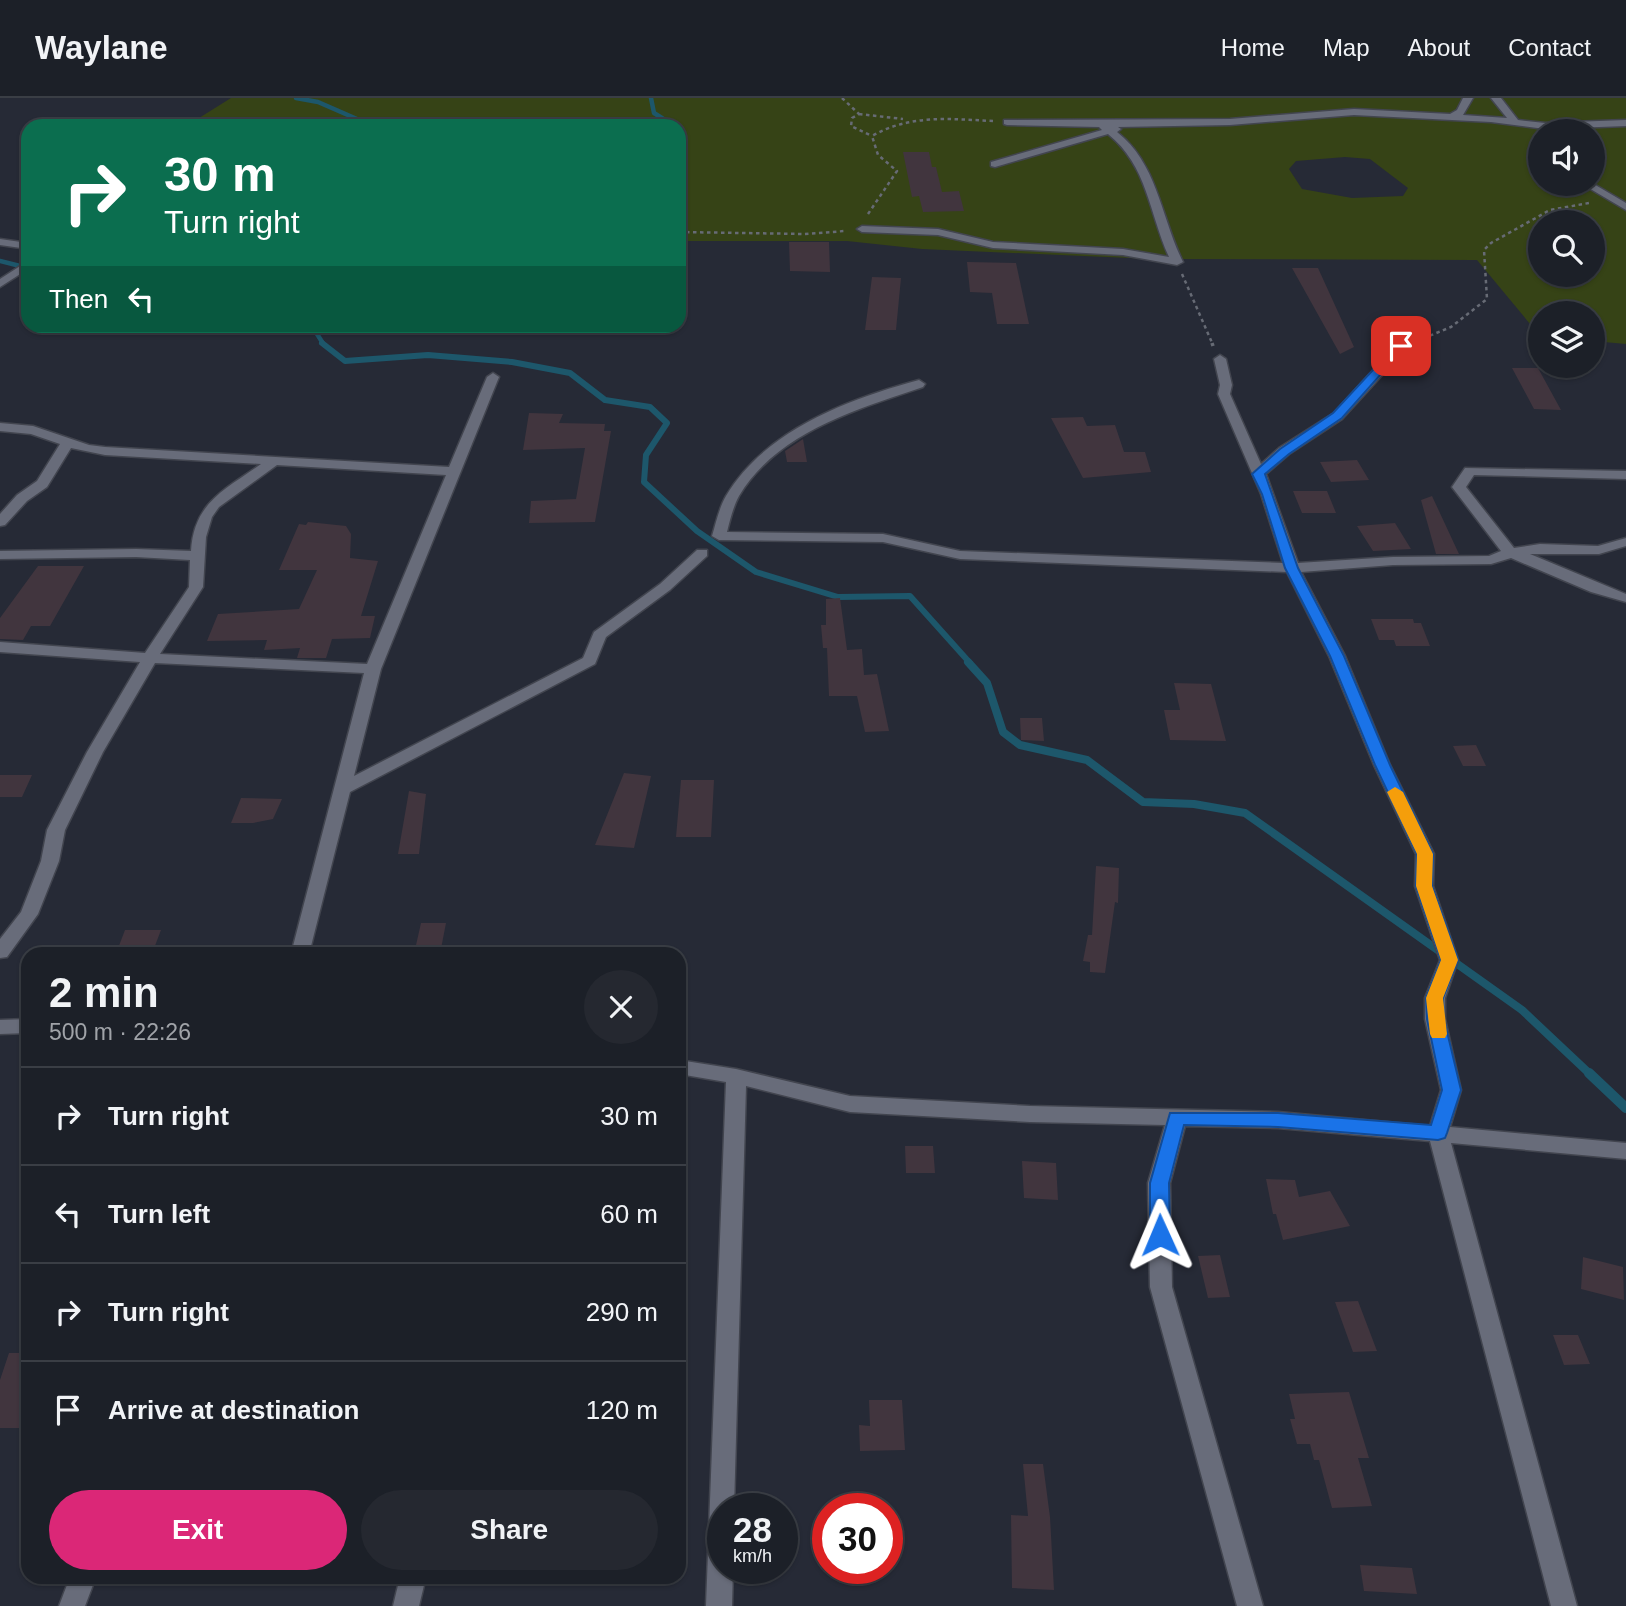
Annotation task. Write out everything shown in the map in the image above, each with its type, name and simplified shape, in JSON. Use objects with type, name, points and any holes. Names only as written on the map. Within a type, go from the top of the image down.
[{"type":"street","points":[[1451,117],[1461,112],[1468,98]]},
{"type":"street","points":[[1496,98],[1514,121]]},
{"type":"street","points":[[1007,122],[1230,122],[1354,112],[1514,121],[1528,124]]},
{"type":"street","points":[[995,164],[1111,132],[1130,123]]},
{"type":"street","points":[[1605,123],[1626,123]]},
{"type":"street","points":[[1101,124],[1134,152],[1154,197],[1165,241],[1177,262]]},
{"type":"street","points":[[1605,194],[1622,204]]},
{"type":"street","points":[[862,229],[938,232],[993,244],[1123,252],[1177,262]]},
{"type":"street","points":[[0,242],[21,245]]},
{"type":"street","points":[[0,284],[21,269]]},
{"type":"street","points":[[1258,474],[1284,451],[1338,416],[1401,346]]},
{"type":"street","points":[[1220,359],[1226,385],[1224,394],[1230,413],[1268,494],[1292,568],[1337,656],[1382,765],[1425,854],[1424,886],[1449,960],[1435,998],[1435,1019],[1451,1090],[1438,1133],[1564,1606]]},
{"type":"street","points":[[302,947],[373,669],[492,377]]},
{"type":"street","points":[[919,384],[842,411],[794,436],[753,466],[731,497],[719,536],[883,538],[960,555],[1292,568],[1393,561],[1491,560],[1510,553],[1540,548],[1599,550],[1626,542]]},
{"type":"street","points":[[0,427],[33,430],[87,449],[105,452],[454,471]]},
{"type":"street","points":[[0,522],[22,498],[42,484],[68,441]]},
{"type":"street","points":[[0,952],[29,914],[50,861],[56,830],[95,752],[173,619],[196,587],[199,537],[205,517],[214,504],[274,461]]},
{"type":"street","points":[[1626,475],[1470,471],[1459,487],[1510,553],[1532,558],[1607,594],[1626,598]]},
{"type":"street","points":[[342,789],[590,662],[599,635],[665,587],[702,553]]},
{"type":"street","points":[[0,555],[199,556]]},
{"type":"street","points":[[0,647],[373,669]]},
{"type":"street","points":[[0,1027],[21,1027]]},
{"type":"street","points":[[686,1068],[736,1076],[850,1104],[1030,1114],[1278,1120],[1626,1151]]},
{"type":"street","points":[[719,1606],[736,1076]]},
{"type":"street","points":[[1177,1118],[1159,1183],[1161,1287],[1250,1606]]},
{"type":"street","points":[[72,1606],[80,1584]]},
{"type":"street","points":[[406,1606],[411,1584]]},
{"type":"path","points":[[842,98],[859,114]]},
{"type":"path","points":[[686,232],[804,234],[862,229],[870,210],[890,185],[897,171],[878,155],[872,136],[851,126],[852,118],[859,114],[908,119],[1007,122]]},
{"type":"path","points":[[872,136],[886,125],[908,119]]},
{"type":"path","points":[[1401,346],[1451,327],[1487,299],[1484,250],[1495,239],[1544,210],[1561,205],[1622,204]]},
{"type":"path","points":[[1177,262],[1220,359]]},
{"type":"green space","points":[[231,98],[1626,98],[1626,344],[1605,342],[1605,301],[1528,301],[1528,322],[1477,260],[1153,259],[922,249],[847,241],[686,241],[686,119],[199,118]],"holes":[[[1345,157],[1370,159],[1408,188],[1403,196],[1352,198],[1302,189],[1289,169],[1296,161]]]},
{"type":"building","points":[[903,152],[929,152],[942,192],[959,191],[964,211],[923,212],[919,196],[912,197]]},
{"type":"building","points":[[789,242],[829,242],[830,272],[790,271]]},
{"type":"building","points":[[967,262],[1016,263],[1029,324],[997,324],[992,293],[970,292]]},
{"type":"building","points":[[1292,268],[1318,268],[1354,347],[1340,354]]},
{"type":"building","points":[[872,277],[901,278],[896,330],[865,330]]},
{"type":"building","points":[[1512,368],[1528,368],[1528,378],[1543,378],[1561,410],[1534,409]]},
{"type":"building","points":[[529,413],[563,414],[559,423],[605,424],[604,431],[611,431],[595,522],[529,523],[531,501],[576,499],[585,448],[523,450]]},
{"type":"building","points":[[1083,417],[1087,426],[1115,425],[1124,452],[1145,452],[1151,472],[1083,478],[1051,418]]},
{"type":"building","points":[[803,439],[807,462],[787,462],[785,451]]},
{"type":"building","points":[[1357,460],[1369,480],[1331,482],[1320,462]]},
{"type":"building","points":[[1293,491],[1327,491],[1336,513],[1302,513]]},
{"type":"building","points":[[1432,496],[1459,554],[1436,554],[1421,500]]},
{"type":"building","points":[[308,522],[346,526],[351,534],[350,558],[378,561],[361,616],[375,616],[370,638],[332,639],[326,658],[297,658],[300,648],[264,650],[267,640],[207,641],[218,614],[299,609],[317,570],[279,570],[299,524],[306,525]]},
{"type":"building","points":[[1395,523],[1411,549],[1373,551],[1357,526]]},
{"type":"building","points":[[38,566],[84,566],[50,626],[31,626],[23,640],[0,639],[0,618]]},
{"type":"building","points":[[840,598],[847,650],[862,649],[864,675],[877,674],[889,731],[865,732],[857,696],[829,696],[827,648],[823,648],[821,625],[826,625],[826,599]]},
{"type":"building","points":[[1371,619],[1413,619],[1414,623],[1421,623],[1430,646],[1396,646],[1394,640],[1379,640]]},
{"type":"building","points":[[1174,683],[1211,684],[1226,741],[1170,740],[1164,710],[1180,710]]},
{"type":"building","points":[[1020,718],[1042,718],[1044,741],[1021,740]]},
{"type":"building","points":[[1476,745],[1486,766],[1463,766],[1453,746]]},
{"type":"building","points":[[624,773],[651,776],[634,848],[595,845]]},
{"type":"building","points":[[0,775],[32,775],[22,797],[0,797]]},
{"type":"building","points":[[681,780],[714,780],[711,837],[676,837]]},
{"type":"building","points":[[409,791],[426,794],[419,854],[398,854]]},
{"type":"building","points":[[241,798],[282,799],[273,819],[231,823]]},
{"type":"building","points":[[1096,866],[1119,868],[1118,903],[1115,902],[1105,973],[1090,972],[1090,962],[1083,961],[1088,935],[1092,935]]},
{"type":"building","points":[[421,923],[446,923],[441,947],[416,947]]},
{"type":"building","points":[[125,930],[161,930],[155,947],[119,947]]},
{"type":"building","points":[[905,1146],[933,1146],[935,1173],[906,1173]]},
{"type":"building","points":[[1022,1161],[1056,1163],[1058,1200],[1024,1198]]},
{"type":"building","points":[[1266,1179],[1295,1180],[1299,1197],[1330,1191],[1350,1226],[1283,1240],[1276,1214],[1273,1214]]},
{"type":"building","points":[[1220,1255],[1230,1297],[1208,1298],[1198,1256]]},
{"type":"building","points":[[1583,1257],[1623,1267],[1624,1300],[1581,1289]]},
{"type":"building","points":[[1358,1301],[1377,1351],[1353,1352],[1335,1302]]},
{"type":"building","points":[[1553,1335],[1578,1335],[1590,1364],[1564,1365]]},
{"type":"building","points":[[9,1353],[21,1353],[20,1428],[0,1428],[0,1380]]},
{"type":"building","points":[[1349,1392],[1369,1458],[1358,1458],[1372,1506],[1332,1508],[1319,1460],[1314,1460],[1310,1444],[1297,1444],[1290,1419],[1295,1419],[1289,1394]]},
{"type":"building","points":[[869,1400],[902,1400],[905,1450],[860,1451],[859,1425],[870,1426]]},
{"type":"building","points":[[1023,1464],[1043,1464],[1050,1517],[1054,1590],[1012,1588],[1011,1515],[1028,1516]]},
{"type":"building","points":[[1360,1565],[1412,1568],[1417,1594],[1364,1591]]},
{"type":"waterway","points":[[296,98],[318,102],[357,119]]},
{"type":"waterway","points":[[651,98],[654,113],[663,119]]},
{"type":"waterway","points":[[0,261],[21,266]]},
{"type":"waterway","points":[[316,333],[323,344]]},
{"type":"waterway","points":[[323,344],[345,361],[428,355],[512,362],[570,373],[605,400],[650,407],[667,423],[646,455],[644,482],[697,531],[756,572],[838,597],[910,596],[970,663]]},
{"type":"waterway","points":[[968,662],[987,683],[1003,732],[1020,745],[1087,760],[1143,802],[1194,804],[1245,813],[1522,1010],[1591,1075]]},
{"type":"waterway","points":[[1589,1073],[1626,1108]]},
{"type":"slow traffic","points":[[1395,792],[1425,854],[1424,886],[1449,960],[1435,998],[1435,1019],[1439,1034]]},
{"type":"route","points":[[1160,1235],[1159,1183],[1177,1118],[1278,1120],[1438,1133],[1451,1090],[1435,1019],[1435,998],[1449,960],[1424,886],[1425,854],[1382,765],[1337,656],[1292,568],[1268,494],[1258,474],[1284,451],[1338,416],[1401,346]]}]
